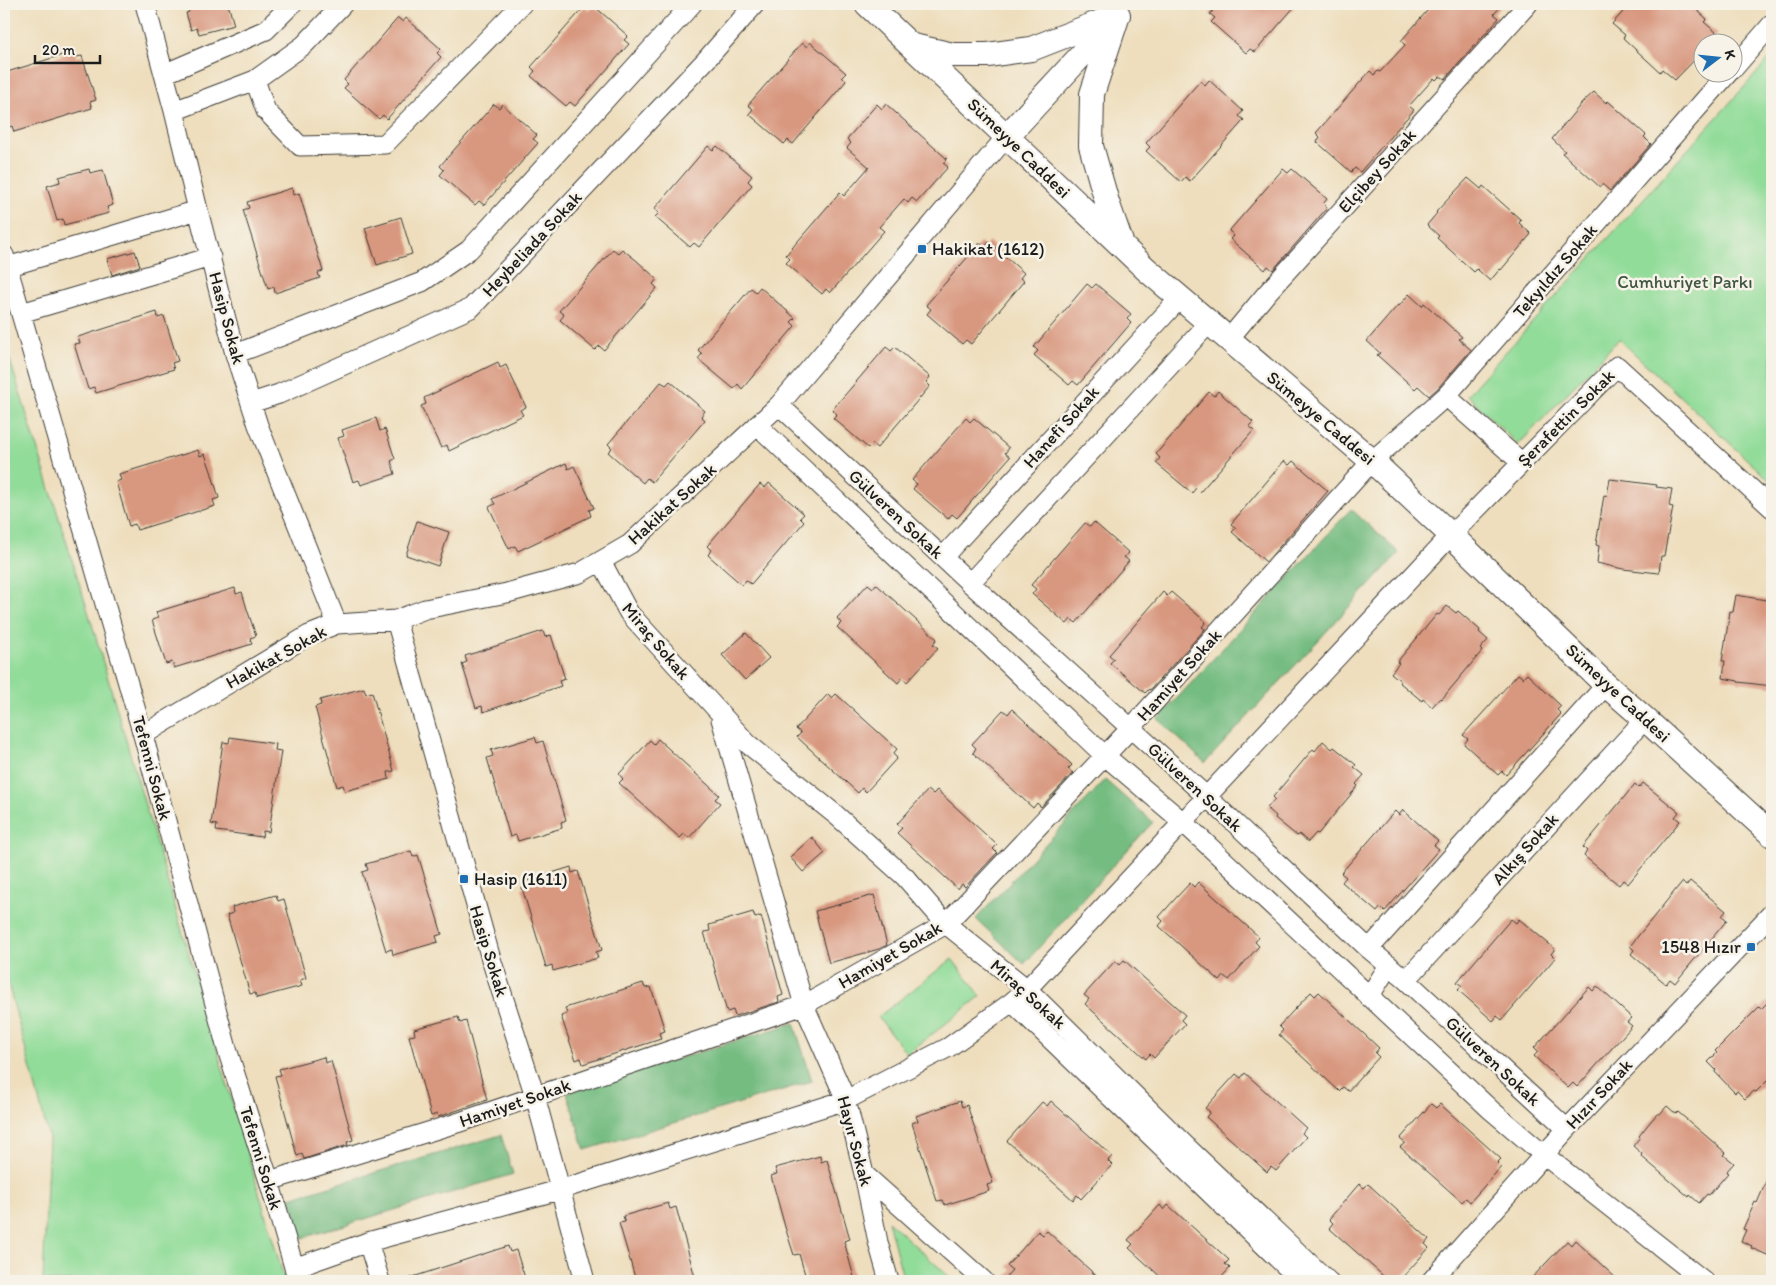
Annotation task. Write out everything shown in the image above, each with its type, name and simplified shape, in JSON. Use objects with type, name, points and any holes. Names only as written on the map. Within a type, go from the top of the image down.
[{"type":"street","name":"Hasip Sokak","points":[[145,4],[235,354],[258,425],[337,624]]},
{"type":"street","points":[[164,74],[266,30],[292,4]]},
{"type":"street","points":[[174,111],[255,80],[304,45],[343,4]]},
{"type":"street","points":[[255,80],[266,112],[300,146],[385,144],[522,4]]},
{"type":"street","points":[[235,354],[422,282],[469,250],[692,4]]},
{"type":"street","name":"Heybeliada Sokak","points":[[251,403],[279,394],[471,308],[706,60],[755,4]]},
{"type":"street","name":"Sümeyye Caddesi","points":[[867,4],[1122,246],[1228,340],[1372,461],[1606,685],[1772,835]]},
{"type":"street","name":"Elçibey Sokak","points":[[1228,340],[1267,294],[1528,4]]},
{"type":"street","points":[[913,46],[953,55],[996,54],[1031,49],[1123,9]]},
{"type":"street","points":[[1007,136],[1123,9]]},
{"type":"street","points":[[1122,246],[1091,146],[1092,94],[1123,9]]},
{"type":"street","points":[[1744,56],[1772,24]]},
{"type":"street","name":"Tekyıldız Sokak","points":[[1372,461],[1446,396],[1720,82]]},
{"type":"street","name":"Hakikat Sokak","points":[[143,735],[309,635],[337,624],[396,620],[425,609],[507,593],[580,573],[630,544],[779,405],[1007,136]]},
{"type":"street","points":[[5,261],[198,210]]},
{"type":"street","points":[[21,313],[211,257]]},
{"type":"street","name":"Tefenni Sokak","points":[[5,261],[143,735],[227,1049],[269,1181],[296,1275]]},
{"type":"street","name":"Hanefi Sokak","points":[[943,557],[1180,298]]},
{"type":"street","points":[[970,583],[1209,323]]},
{"type":"street","name":"Şerafettin Sokak","points":[[296,1275],[368,1242],[559,1190],[846,1100],[949,1047],[1027,989],[1451,535],[1617,366],[1772,508]]},
{"type":"street","points":[[1446,396],[1522,462]]},
{"type":"street","name":"Gülveren Sokak","points":[[779,405],[970,583],[1207,797],[1369,949],[1406,980],[1566,1128]]},
{"type":"street","points":[[757,425],[1104,756],[1183,822],[1491,1110],[1544,1155],[1704,1281]]},
{"type":"street","name":"Hamiyet Sokak","points":[[269,1181],[457,1123],[804,1005],[946,924],[1131,728],[1372,461]]},
{"type":"street","name":"Miraç Sokak","points":[[601,561],[629,613],[748,744],[836,815],[906,877],[946,924],[1027,989],[1182,1142],[1328,1281]]},
{"type":"street","name":"Hasip Sokak","points":[[396,620],[491,959],[535,1096],[585,1281]]},
{"type":"street","points":[[1369,949],[1606,685]]},
{"type":"street","name":"Miraç Sokak","points":[[720,715],[804,1005]]},
{"type":"street","name":"Alkış Sokak","points":[[1406,980],[1645,719]]},
{"type":"street","name":"Hızır Sokak","points":[[1431,1281],[1566,1128],[1772,912]]},
{"type":"street","points":[[1369,997],[1389,965]]},
{"type":"street","points":[[1012,1002],[1301,1281]]},
{"type":"street","name":"Hayır Sokak","points":[[804,1005],[846,1100],[878,1242],[889,1281]]},
{"type":"street","points":[[864,1174],[984,1281]]},
{"type":"street","points":[[368,1242],[380,1281]]},
{"type":"green space","name":"Cumhuriyet Parkı","points":[[1772,56],[1772,483],[1619,339],[1518,445],[1467,395]]},
{"type":"green space","points":[[4,341],[91,621],[285,1281],[43,1281],[49,1138],[4,968]]},
{"type":"green space","points":[[1351,509],[1399,553],[1205,763],[1158,719]]},
{"type":"green space","points":[[1105,780],[1153,822],[1024,964],[976,919]]},
{"type":"green space","points":[[952,959],[981,996],[907,1054],[878,1017]]},
{"type":"green space","points":[[794,1023],[812,1081],[585,1150],[567,1093]]},
{"type":"green space","points":[[501,1135],[513,1174],[302,1238],[290,1198]]},
{"type":"green space","points":[[888,1221],[954,1281],[904,1281]]},
{"type":"building","points":[[187,4],[228,4],[234,25],[199,34],[197,28],[191,30],[186,13],[189,12]]},
{"type":"building","points":[[1219,4],[1297,4],[1255,52],[1250,49],[1246,53],[1211,22],[1215,18],[1210,14]]},
{"type":"building","points":[[1433,4],[1503,4],[1494,14],[1499,18],[1445,79],[1440,76],[1436,80],[1434,78],[1409,106],[1414,110],[1360,172],[1355,168],[1351,172],[1317,142],[1320,137],[1316,133],[1370,71],[1374,75],[1378,71],[1380,72],[1405,45],[1401,41]]},
{"type":"building","points":[[1630,4],[1690,4],[1707,19],[1704,22],[1716,32],[1694,32],[1694,60],[1675,80],[1662,69],[1660,72],[1623,38],[1625,35],[1612,24]]},
{"type":"building","points":[[593,5],[628,36],[624,40],[629,44],[575,106],[570,102],[566,106],[531,76],[535,71],[531,67],[585,6],[589,10]]},
{"type":"building","points":[[398,18],[403,22],[406,18],[441,49],[437,53],[441,57],[387,119],[383,115],[379,119],[344,88],[348,84],[344,80]]},
{"type":"building","points":[[810,42],[846,73],[842,77],[846,81],[793,144],[788,140],[784,144],[749,114],[753,109],[748,105],[802,43],[807,47]]},
{"type":"building","points":[[75,51],[76,57],[82,56],[96,100],[90,102],[92,108],[14,132],[12,126],[4,129],[4,73]]},
{"type":"building","points":[[1209,80],[1243,111],[1239,116],[1244,120],[1190,181],[1185,177],[1181,182],[1146,151],[1150,147],[1146,143],[1200,81],[1205,85]]},
{"type":"building","points":[[1594,92],[1606,103],[1608,101],[1646,135],[1644,137],[1651,144],[1610,191],[1602,184],[1600,187],[1562,153],[1565,151],[1552,139],[1582,103]]},
{"type":"building","points":[[494,104],[499,108],[502,104],[537,135],[533,139],[538,143],[484,205],[479,201],[475,205],[440,175],[444,170],[440,166]]},
{"type":"building","points":[[877,104],[882,109],[886,104],[947,159],[943,163],[948,167],[917,202],[912,198],[908,203],[904,199],[879,227],[884,231],[830,293],[826,289],[822,294],[786,263],[790,259],[786,255],[840,192],[844,196],[869,167],[847,148],[851,143],[847,139]]},
{"type":"building","points":[[708,146],[713,150],[717,146],[752,176],[748,181],[752,185],[699,247],[694,243],[690,247],[655,217],[659,213],[654,209]]},
{"type":"building","points":[[89,169],[90,173],[103,170],[113,205],[107,207],[109,213],[64,225],[63,219],[57,221],[47,186],[60,182],[59,177]]},
{"type":"building","points":[[1283,169],[1288,173],[1292,169],[1327,199],[1323,204],[1327,208],[1273,270],[1268,266],[1265,270],[1230,239],[1234,235],[1229,231]]},
{"type":"building","points":[[1468,178],[1481,189],[1483,186],[1521,220],[1519,223],[1531,234],[1490,281],[1477,269],[1474,272],[1437,238],[1439,236],[1427,225],[1436,212]]},
{"type":"building","points":[[292,188],[293,195],[299,193],[323,271],[318,273],[320,278],[275,293],[274,287],[268,289],[243,210],[249,208],[247,202]]},
{"type":"building","points":[[401,217],[412,254],[377,265],[365,228]]},
{"type":"building","points":[[989,242],[1024,273],[1020,278],[1024,281],[971,344],[966,340],[962,344],[927,314],[931,309],[926,305],[980,243],[985,247]]},
{"type":"building","points":[[613,249],[618,253],[622,249],[636,260],[657,279],[653,284],[657,288],[604,350],[599,346],[595,350],[560,320],[564,315],[559,311]]},
{"type":"building","points":[[135,251],[140,266],[112,275],[107,259]]},
{"type":"building","points":[[1087,284],[1092,288],[1096,284],[1131,314],[1127,319],[1131,323],[1078,385],[1073,381],[1069,385],[1034,355],[1038,351],[1034,347]]},
{"type":"building","points":[[760,287],[795,318],[791,322],[795,326],[742,389],[738,384],[734,389],[698,359],[702,354],[698,350],[751,288],[756,292]]},
{"type":"building","points":[[1409,294],[1422,306],[1424,303],[1462,337],[1459,339],[1471,350],[1429,396],[1418,386],[1415,389],[1377,355],[1380,353],[1367,341]]},
{"type":"building","points":[[157,312],[158,318],[164,316],[178,361],[172,363],[174,369],[96,393],[94,387],[88,389],[74,344],[80,343],[78,337]]},
{"type":"building","points":[[886,347],[891,351],[895,347],[930,377],[926,382],[930,386],[877,448],[872,444],[868,448],[833,418],[837,414],[832,410]]},
{"type":"building","points":[[498,362],[500,368],[506,365],[526,407],[520,410],[523,415],[449,451],[447,445],[441,448],[421,406],[426,404],[424,398]]},
{"type":"building","points":[[670,381],[705,411],[701,416],[705,420],[652,482],[647,478],[643,483],[608,452],[612,448],[608,444],[661,382],[666,385]]},
{"type":"building","points":[[1218,391],[1253,422],[1249,426],[1254,430],[1200,492],[1196,488],[1192,493],[1156,463],[1160,458],[1156,454],[1209,392],[1214,396]]},
{"type":"building","points":[[376,418],[380,431],[385,429],[395,459],[391,461],[395,474],[361,485],[359,480],[353,482],[338,438],[344,436],[342,430]]},
{"type":"building","points":[[966,418],[970,422],[974,418],[1009,448],[1005,453],[1010,457],[957,518],[952,514],[948,519],[913,489],[917,484],[912,480]]},
{"type":"building","points":[[198,450],[200,456],[205,454],[211,471],[219,498],[213,500],[215,506],[137,530],[135,524],[129,526],[116,482],[121,480],[119,474]]},
{"type":"building","points":[[1284,461],[1289,465],[1293,461],[1328,491],[1266,562],[1232,532],[1236,528],[1231,524]]},
{"type":"building","points":[[566,463],[568,469],[574,466],[586,491],[594,508],[589,510],[591,516],[518,551],[515,546],[509,549],[489,507],[495,504],[492,499]]},
{"type":"building","points":[[1610,479],[1657,485],[1656,487],[1672,489],[1669,506],[1673,507],[1664,556],[1661,556],[1659,573],[1623,569],[1597,563],[1599,546],[1596,545],[1604,495],[1607,496]]},
{"type":"building","points":[[769,483],[804,514],[800,518],[804,522],[751,584],[746,580],[742,585],[708,555],[711,550],[707,546],[760,484],[765,488]]},
{"type":"building","points":[[417,521],[449,532],[438,566],[406,555]]},
{"type":"building","points":[[1094,522],[1129,553],[1124,557],[1129,561],[1076,623],[1071,619],[1067,624],[1032,594],[1036,589],[1031,585],[1085,523],[1090,527]]},
{"type":"building","points":[[868,584],[873,588],[876,584],[937,639],[933,644],[938,648],[907,682],[902,678],[898,683],[837,627],[841,623],[837,618]]},
{"type":"building","points":[[235,588],[236,594],[242,592],[256,636],[250,638],[252,644],[174,668],[172,662],[166,664],[152,620],[158,618],[156,612]]},
{"type":"building","points":[[1163,592],[1167,596],[1171,592],[1206,622],[1202,627],[1205,629],[1150,690],[1145,693],[1110,663],[1114,659],[1109,655]]},
{"type":"building","points":[[1736,595],[1772,601],[1772,686],[1738,682],[1723,678],[1725,661],[1722,661],[1730,611],[1733,612]]},
{"type":"building","points":[[1447,606],[1456,613],[1458,611],[1480,630],[1479,632],[1488,640],[1480,649],[1482,651],[1442,699],[1440,698],[1432,707],[1399,682],[1401,681],[1391,673],[1399,663],[1397,662],[1437,614],[1439,615]]},
{"type":"building","points":[[543,631],[545,637],[551,635],[565,679],[559,681],[561,686],[483,712],[482,706],[476,708],[462,664],[467,662],[465,656]]},
{"type":"building","points":[[746,633],[769,658],[745,680],[722,655]]},
{"type":"building","points":[[1518,674],[1523,678],[1527,674],[1561,706],[1557,710],[1561,714],[1506,775],[1502,771],[1498,775],[1464,744],[1468,739],[1463,735]]},
{"type":"building","points":[[364,688],[366,694],[372,692],[394,771],[388,772],[389,779],[345,791],[343,785],[337,787],[315,707],[321,705],[320,700]]},
{"type":"building","points":[[828,694],[832,698],[836,694],[897,749],[893,754],[897,758],[866,792],[862,788],[858,793],[797,737],[801,733],[796,729]]},
{"type":"building","points":[[1012,709],[1072,765],[1068,769],[1073,773],[1041,807],[1037,803],[1033,808],[973,753],[976,748],[972,744],[1003,710],[1008,714]]},
{"type":"building","points":[[230,737],[276,744],[275,750],[281,751],[269,832],[263,831],[262,837],[216,831],[217,825],[211,824],[223,742],[229,743]]},
{"type":"building","points":[[535,737],[537,743],[543,741],[566,820],[561,822],[562,828],[518,841],[516,835],[510,837],[487,758],[493,756],[491,750]]},
{"type":"building","points":[[658,739],[719,795],[715,799],[720,803],[689,838],[684,834],[680,838],[619,783],[623,779],[619,774],[650,740],[654,744]]},
{"type":"building","points":[[1323,741],[1332,749],[1334,747],[1356,765],[1354,767],[1364,775],[1356,784],[1358,786],[1318,834],[1316,833],[1308,842],[1299,834],[1297,836],[1275,818],[1276,816],[1267,808],[1275,799],[1273,797],[1313,749],[1315,751]]},
{"type":"building","points":[[1643,783],[1679,812],[1675,817],[1680,821],[1628,884],[1623,880],[1619,885],[1584,856],[1587,851],[1583,847],[1635,784],[1639,788]]},
{"type":"building","points":[[928,790],[933,794],[937,790],[997,845],[993,849],[997,853],[965,887],[962,884],[958,889],[897,833],[902,828],[897,824]]},
{"type":"building","points":[[1403,810],[1438,841],[1434,845],[1439,849],[1385,911],[1381,907],[1377,912],[1342,882],[1346,877],[1341,873],[1395,811],[1399,815]]},
{"type":"building","points":[[812,837],[825,853],[803,872],[790,857]]},
{"type":"building","points":[[411,851],[413,857],[418,855],[442,934],[436,936],[438,942],[393,955],[392,949],[386,951],[362,872],[368,870],[366,864]]},
{"type":"building","points":[[571,867],[572,873],[578,871],[602,950],[596,952],[598,958],[553,971],[552,965],[546,967],[522,888],[528,886],[526,881]]},
{"type":"building","points":[[1690,881],[1726,911],[1722,916],[1727,920],[1675,983],[1670,979],[1666,984],[1631,954],[1634,950],[1630,946],[1682,882],[1686,886]]},
{"type":"building","points":[[1198,882],[1259,937],[1255,942],[1259,946],[1229,980],[1224,976],[1220,981],[1159,926],[1163,921],[1159,917],[1190,883],[1194,887]]},
{"type":"building","points":[[276,895],[278,901],[284,899],[306,978],[300,980],[302,986],[257,998],[255,993],[250,994],[227,915],[233,913],[232,907]]},
{"type":"building","points":[[874,895],[887,945],[829,963],[815,911]]},
{"type":"building","points":[[753,912],[755,918],[761,916],[783,995],[778,997],[779,1002],[735,1016],[733,1010],[727,1012],[704,932],[710,931],[709,925]]},
{"type":"building","points":[[1511,919],[1516,923],[1519,919],[1555,949],[1551,954],[1555,958],[1502,1020],[1497,1016],[1493,1021],[1458,990],[1462,986],[1457,982]]},
{"type":"building","points":[[1124,960],[1185,1015],[1181,1020],[1185,1024],[1154,1058],[1150,1054],[1146,1059],[1085,1004],[1089,999],[1084,995],[1115,961],[1120,965]]},
{"type":"building","points":[[643,983],[645,988],[651,987],[665,1031],[659,1033],[661,1039],[583,1064],[581,1058],[576,1060],[561,1016],[567,1014],[565,1008]]},
{"type":"building","points":[[1597,986],[1632,1018],[1627,1022],[1632,1026],[1577,1087],[1573,1083],[1568,1088],[1534,1056],[1538,1052],[1534,1048],[1589,987],[1593,991]]},
{"type":"building","points":[[1311,992],[1315,996],[1319,992],[1379,1048],[1375,1053],[1379,1057],[1348,1091],[1343,1087],[1339,1091],[1279,1035],[1283,1030],[1279,1026]]},
{"type":"building","points":[[1772,998],[1772,1076],[1756,1092],[1754,1091],[1745,1099],[1737,1091],[1735,1093],[1708,1062],[1717,1053],[1715,1051],[1759,1007],[1761,1009]]},
{"type":"building","points":[[458,1017],[460,1023],[466,1021],[487,1100],[438,1117],[437,1114],[431,1116],[409,1036],[415,1035],[414,1029]]},
{"type":"building","points":[[324,1057],[325,1063],[331,1061],[353,1140],[347,1142],[348,1145],[304,1159],[302,1154],[297,1156],[275,1076],[281,1075],[279,1069]]},
{"type":"building","points":[[1245,1073],[1306,1128],[1302,1133],[1306,1137],[1276,1171],[1271,1167],[1267,1172],[1206,1117],[1210,1112],[1205,1108],[1236,1074],[1241,1078]]},
{"type":"building","points":[[960,1101],[962,1107],[967,1105],[993,1183],[987,1185],[989,1191],[945,1205],[943,1200],[937,1201],[912,1123],[918,1121],[916,1116]]},
{"type":"building","points":[[1051,1101],[1112,1156],[1108,1161],[1112,1165],[1081,1199],[1077,1195],[1073,1200],[1007,1141],[1042,1102],[1047,1106]]},
{"type":"building","points":[[1431,1104],[1436,1108],[1440,1104],[1501,1159],[1497,1163],[1501,1167],[1470,1202],[1466,1198],[1462,1202],[1400,1147],[1405,1143],[1400,1139]]},
{"type":"building","points":[[1667,1106],[1676,1114],[1678,1112],[1726,1153],[1724,1155],[1734,1163],[1709,1195],[1707,1194],[1699,1203],[1690,1195],[1689,1197],[1641,1156],[1642,1154],[1633,1146],[1650,1122]]},
{"type":"building","points":[[820,1156],[821,1162],[827,1160],[850,1239],[844,1241],[855,1281],[807,1281],[799,1254],[794,1255],[785,1227],[771,1176],[777,1174],[775,1168]]},
{"type":"building","points":[[1772,1168],[1772,1257],[1751,1248],[1752,1246],[1741,1241],[1746,1230],[1743,1229]]},
{"type":"building","points":[[1359,1184],[1364,1188],[1368,1184],[1429,1239],[1425,1244],[1429,1248],[1399,1281],[1389,1281],[1329,1228],[1333,1223],[1329,1219]]},
{"type":"building","points":[[668,1203],[670,1209],[676,1207],[696,1281],[636,1281],[619,1223],[625,1222],[623,1216]]},
{"type":"building","points":[[1160,1205],[1164,1210],[1168,1205],[1229,1260],[1225,1264],[1230,1268],[1218,1281],[1165,1281],[1129,1248],[1133,1244],[1128,1240]]},
{"type":"building","points":[[1038,1231],[1043,1235],[1047,1231],[1102,1281],[1002,1281],[1012,1270],[1007,1266]]},
{"type":"building","points":[[1575,1240],[1619,1281],[1529,1281],[1567,1241],[1571,1245]]},
{"type":"building","points":[[508,1246],[510,1252],[516,1250],[526,1281],[410,1281],[410,1278]]},
{"type":"waterway","points":[[4,1271],[4,1281]]},
{"type":"place","name":"Hakikat (1612)","points":[[922,249]]},
{"type":"place","name":"Hasip (1611)","points":[[464,879]]},
{"type":"place","name":"1548 Hızır","points":[[1751,947]]}]
